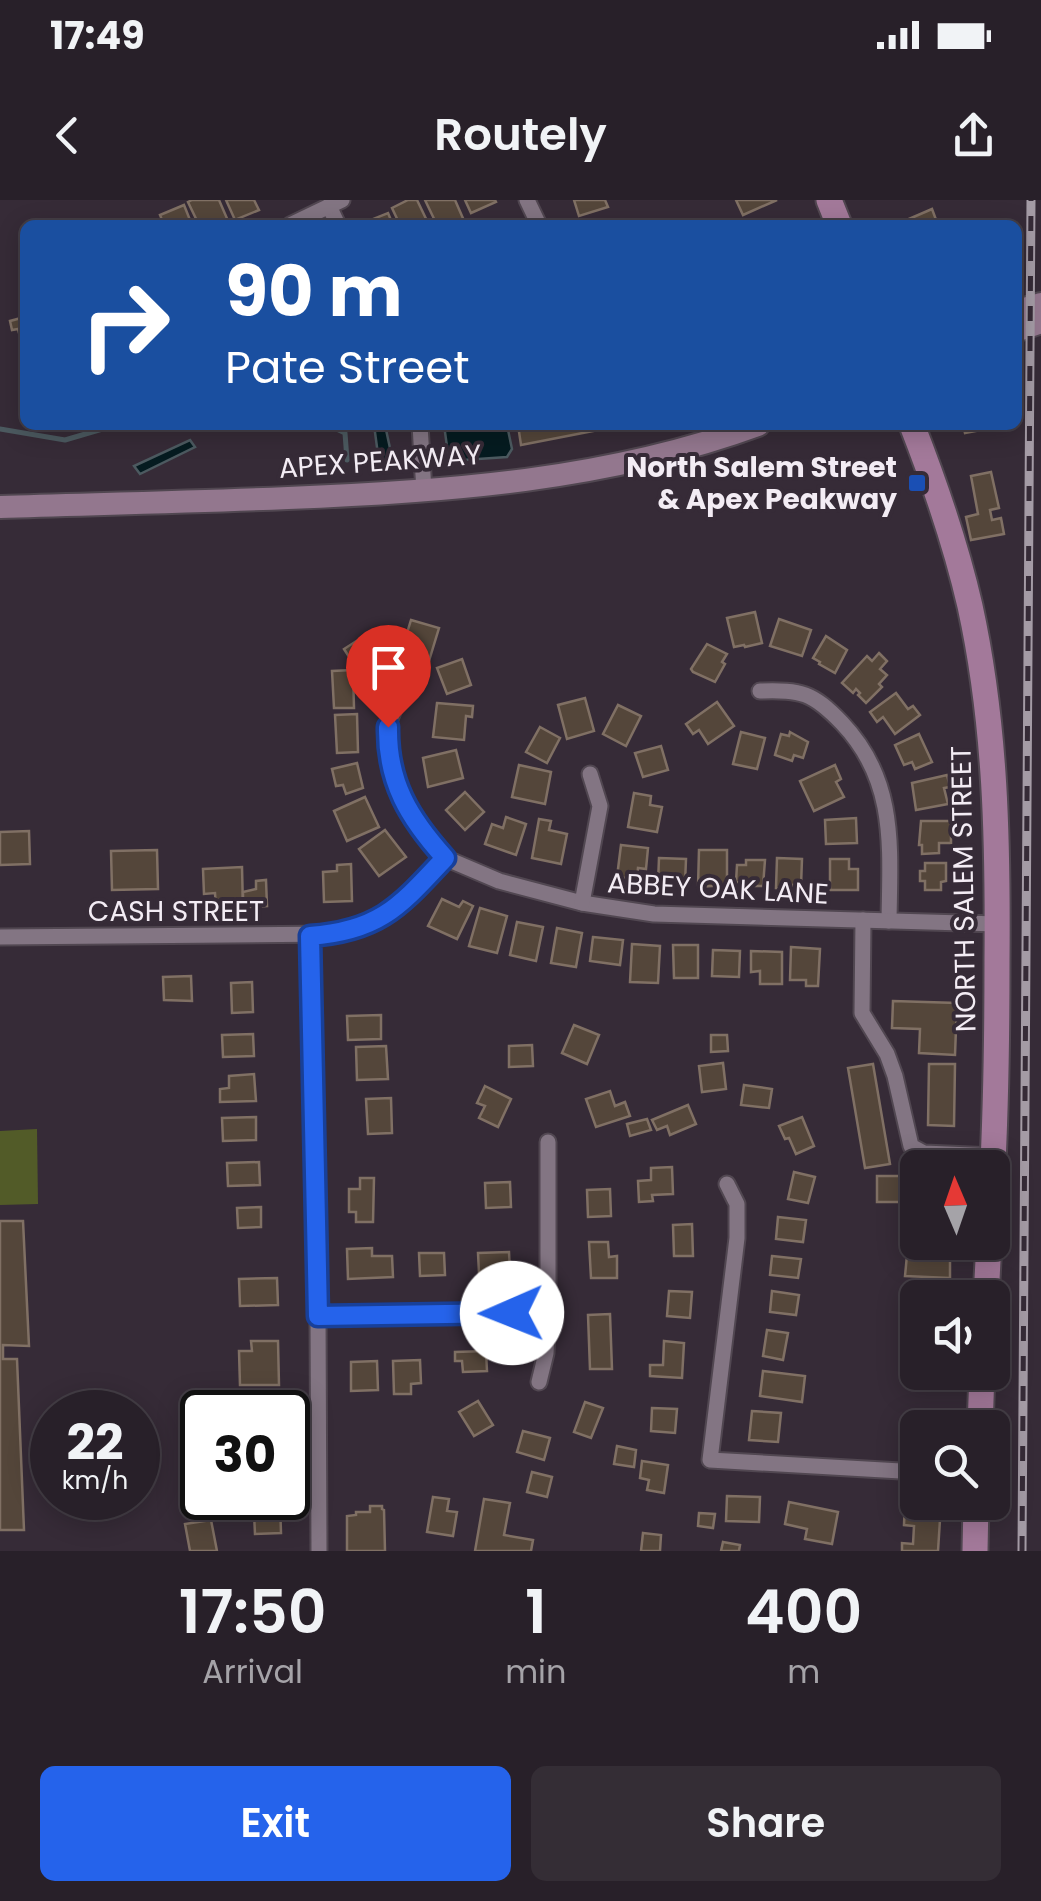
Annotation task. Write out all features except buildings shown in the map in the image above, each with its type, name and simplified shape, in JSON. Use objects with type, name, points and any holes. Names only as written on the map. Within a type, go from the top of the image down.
[{"type":"main road","name":"APEX PEAKWAY","points":[[0,507],[424,492],[566,474],[740,430]]},
{"type":"main road","name":"NORTH SALEM STREET","points":[[914,430],[958,562],[979,653],[996,789],[994,1150]]},
{"type":"main road","points":[[975,1551],[976,1520]]},
{"type":"street","points":[[300,220],[335,203]]},
{"type":"street","points":[[420,430],[424,492]]},
{"type":"street","points":[[760,691],[795,690],[809,696],[830,710],[866,754],[882,791],[888,819],[889,921]]},
{"type":"street","name":"ABBEY OAK LANE","points":[[400,696],[388,727],[387,742],[393,773],[412,818],[445,858],[515,886],[582,903],[654,914],[998,924]]},
{"type":"street","points":[[582,903],[600,806],[590,774]]},
{"type":"street","name":"CASH STREET","points":[[0,936],[333,934],[378,920],[405,901],[445,858]]},
{"type":"street","points":[[863,920],[862,1013],[887,1054],[911,1146],[918,1150]]},
{"type":"street","points":[[310,936],[319,1551]]},
{"type":"street","points":[[538,1382],[546,1353],[548,1313],[548,1142]]},
{"type":"street","points":[[727,1184],[738,1204],[737,1238],[710,1460],[900,1471]]},
{"type":"street","points":[[318,1316],[548,1313]]},
{"type":"green space","points":[[37,1129],[38,1204],[0,1205],[0,1131]]},
{"type":"shaded area","points":[[375,430],[386,430],[393,462],[379,462]]},
{"type":"shaded area","points":[[445,430],[508,430],[512,449],[507,457],[449,461]]},
{"type":"shaded area","points":[[190,440],[195,447],[140,474],[134,466]]},
{"type":"waterway","points":[[0,429],[65,440],[99,430]]},
{"type":"waterway","points":[[339,430],[345,433],[347,460]]},
{"type":"railway","points":[[1022,1551],[1031,200]]},
{"type":"place","name":"North Salem Street & Apex Peakway","points":[[917,483]]},
{"type":"route","points":[[388,727],[389,757],[397,788],[412,818],[445,858],[392,912],[356,929],[310,936],[318,1316],[512,1313]]}]
